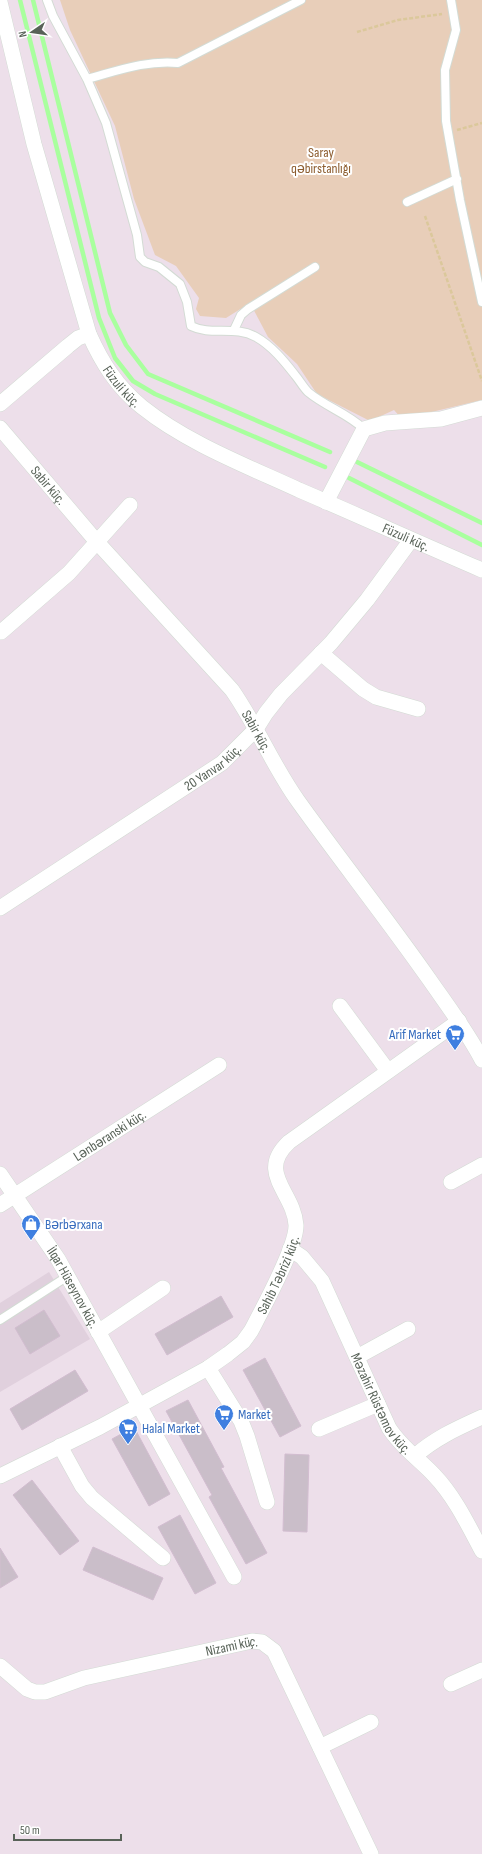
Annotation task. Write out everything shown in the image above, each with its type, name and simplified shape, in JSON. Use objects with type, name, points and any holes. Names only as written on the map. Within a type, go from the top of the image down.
[{"type":"street","name":"Füzuli küç.","points":[[0,2],[34,144],[89,334],[102,362],[119,385],[141,406],[180,433],[326,502],[482,570]]},
{"type":"street","points":[[0,404],[78,338],[89,334]]},
{"type":"street","points":[[326,502],[364,429],[385,423],[441,419],[482,408]]},
{"type":"street","name":"Sabir küç.","points":[[0,428],[97,542],[232,690],[256,729],[284,780],[298,801],[384,915],[458,1021],[478,1040],[482,1060]]},
{"type":"street","points":[[1,632],[69,573],[130,505]]},
{"type":"street","name":"20 Yanvar küç.","points":[[0,908],[222,763],[256,729],[266,712],[281,694],[321,653],[367,600],[411,540]]},
{"type":"street","points":[[321,653],[363,689],[376,697],[418,709]]},
{"type":"street","points":[[340,1006],[388,1071]]},
{"type":"street","name":"Sahib Təbrizi küç.","points":[[0,1476],[60,1446],[85,1436],[138,1407],[208,1368],[243,1342],[251,1331],[293,1242],[296,1225],[274,1168],[281,1150],[289,1142],[458,1021]]},
{"type":"street","name":"Lənbəranski küç.","points":[[0,1205],[219,1065]]},
{"type":"street","points":[[451,1182],[482,1165]]},
{"type":"street","name":"İlqar Hüseynov küç.","points":[[0,1174],[68,1276],[138,1407],[234,1577]]},
{"type":"street","name":"Məzahir Rüstəmov küç.","points":[[290,1249],[302,1257],[322,1282],[389,1428],[397,1440],[416,1456],[445,1488],[461,1511],[482,1552]]},
{"type":"street","points":[[98,1332],[163,1288]]},
{"type":"street","points":[[357,1358],[408,1329]]},
{"type":"street","points":[[208,1368],[241,1421],[267,1502]]},
{"type":"street","points":[[319,1429],[378,1404]]},
{"type":"street","points":[[416,1456],[428,1445],[482,1417]]},
{"type":"street","points":[[60,1446],[82,1486],[92,1498],[163,1558]]},
{"type":"street","name":"Nizami küç.","points":[[0,1666],[27,1688],[35,1692],[45,1692],[84,1678],[252,1641],[262,1642],[274,1651],[371,1854]]},
{"type":"street","points":[[451,1684],[482,1670]]},
{"type":"street","points":[[320,1747],[370,1722]]},
{"type":"lane","points":[[47,0],[53,16],[87,79],[106,123],[137,235],[140,257],[145,262],[159,267],[180,284],[188,302],[191,326],[199,330],[234,330],[256,337],[278,354],[306,390],[321,402],[348,416],[364,429]]},
{"type":"lane","points":[[87,79],[142,64],[160,61],[178,63],[301,0]]},
{"type":"lane","points":[[451,0],[456,30],[455,39],[449,51],[445,70],[446,121],[482,302]]},
{"type":"lane","points":[[407,202],[457,179]]},
{"type":"lane","points":[[234,330],[241,315],[248,309],[315,267]]},
{"type":"lane","points":[[0,1320],[68,1276]]},
{"type":"path","points":[[357,32],[398,20],[453,13]]},
{"type":"path","points":[[449,132],[482,123]]},
{"type":"path","points":[[425,216],[482,381]]},
{"type":"shaded area","points":[[49,1272],[90,1339],[0,1392],[0,1303]]},
{"type":"green space","name":"Saray qəbirstanlığı","points":[[60,0],[482,0],[482,400],[402,419],[394,410],[370,421],[317,394],[297,364],[268,337],[250,303],[226,318],[200,316],[196,309],[199,298],[176,266],[155,255],[134,199],[115,126],[70,30]]},
{"type":"building","points":[[221,1296],[233,1317],[167,1355],[155,1334]]},
{"type":"building","points":[[44,1310],[60,1336],[30,1354],[15,1328]]},
{"type":"building","points":[[265,1358],[301,1426],[280,1437],[243,1370]]},
{"type":"building","points":[[75,1370],[88,1391],[22,1430],[10,1409]]},
{"type":"building","points":[[188,1400],[224,1467],[221,1468],[267,1553],[246,1564],[209,1497],[212,1495],[166,1411]]},
{"type":"building","points":[[134,1427],[170,1494],[149,1506],[112,1439]]},
{"type":"building","points":[[285,1454],[309,1455],[307,1532],[283,1531]]},
{"type":"building","points":[[32,1480],[79,1541],[60,1555],[13,1495]]},
{"type":"building","points":[[180,1515],[216,1583],[195,1594],[158,1527]]},
{"type":"building","points":[[93,1547],[163,1578],[153,1600],[83,1570]]},
{"type":"building","points":[[0,1548],[18,1577],[0,1588]]},
{"type":"waterway","points":[[20,0],[99,318],[115,358],[133,381],[155,394],[325,467]]},
{"type":"waterway","points":[[33,0],[110,313],[126,345],[148,374],[330,452]]},
{"type":"waterway","points":[[357,462],[482,523]]},
{"type":"waterway","points":[[349,478],[482,545]]},
{"type":"place","name":"Arif Market","points":[[455,1051]]},
{"type":"place","name":"Bərbərxana","points":[[31,1241]]},
{"type":"place","name":"Market","points":[[224,1431]]},
{"type":"place","name":"Halal Market","points":[[128,1445]]}]
